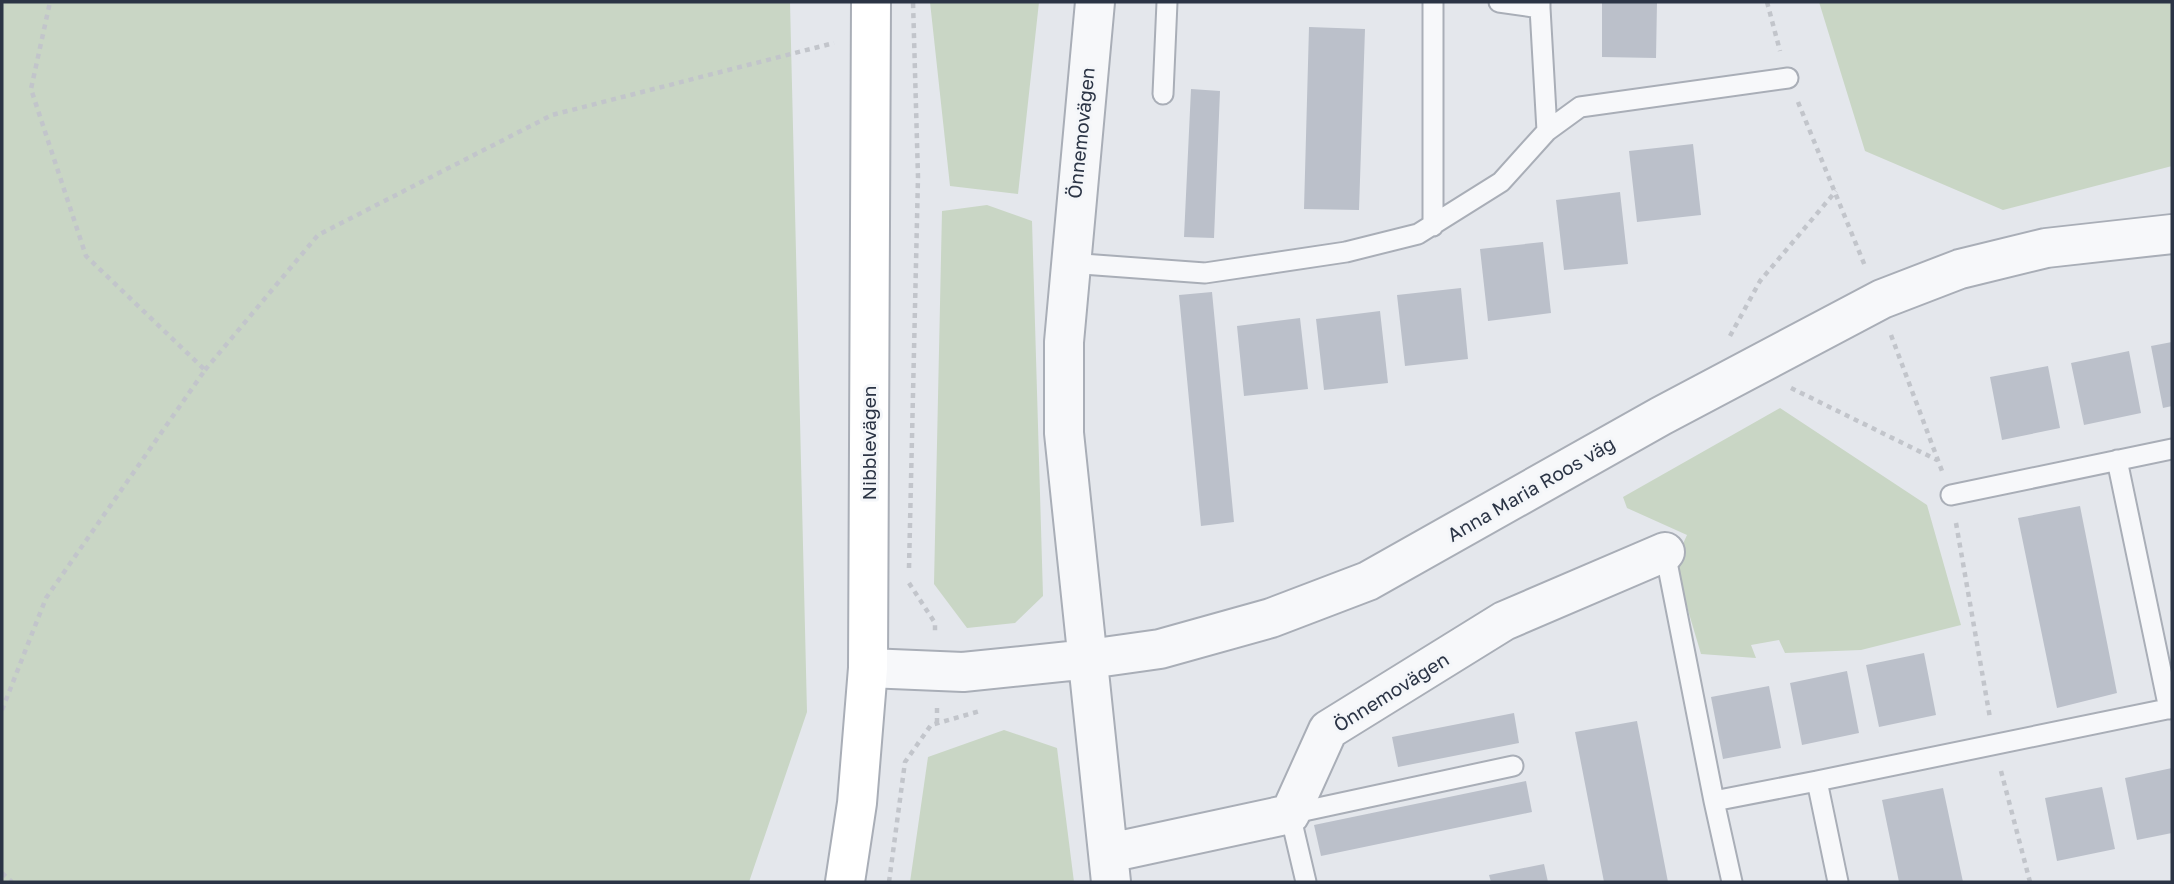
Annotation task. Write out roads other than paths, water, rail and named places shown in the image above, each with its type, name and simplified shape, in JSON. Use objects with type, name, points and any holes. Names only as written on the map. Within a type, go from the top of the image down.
[{"type":"street","name":"Önnemovägen","points":[[1095,2],[1063,342],[1064,433],[1110,868],[1290,814],[1328,730],[1504,621],[1665,552]]},
{"type":"street","name":"Nibblevägen","points":[[845,882],[857,803],[868,668],[871,18]]},
{"type":"street","name":"Anna Maria Roos väg","points":[[868,668],[963,672],[1089,659],[1173,645],[1271,618],[1368,581],[1661,416],[1881,299],[1960,269],[2046,248],[2172,234]]},
{"type":"lane","points":[[1163,94],[1167,2]]},
{"type":"lane","points":[[1433,2],[1433,226]]},
{"type":"lane","points":[[1499,2],[1540,5],[1547,131]]},
{"type":"lane","points":[[1069,264],[1205,273],[1346,252],[1418,234],[1501,182],[1547,131],[1580,107],[1788,78]]},
{"type":"lane","points":[[1951,495],[2172,449]]},
{"type":"lane","points":[[1714,801],[1995,747],[2171,708],[2117,460]]},
{"type":"lane","points":[[1665,552],[1732,882]]},
{"type":"lane","points":[[1306,882],[1290,814],[1513,766]]},
{"type":"lane","points":[[1817,780],[1838,882]]}]
